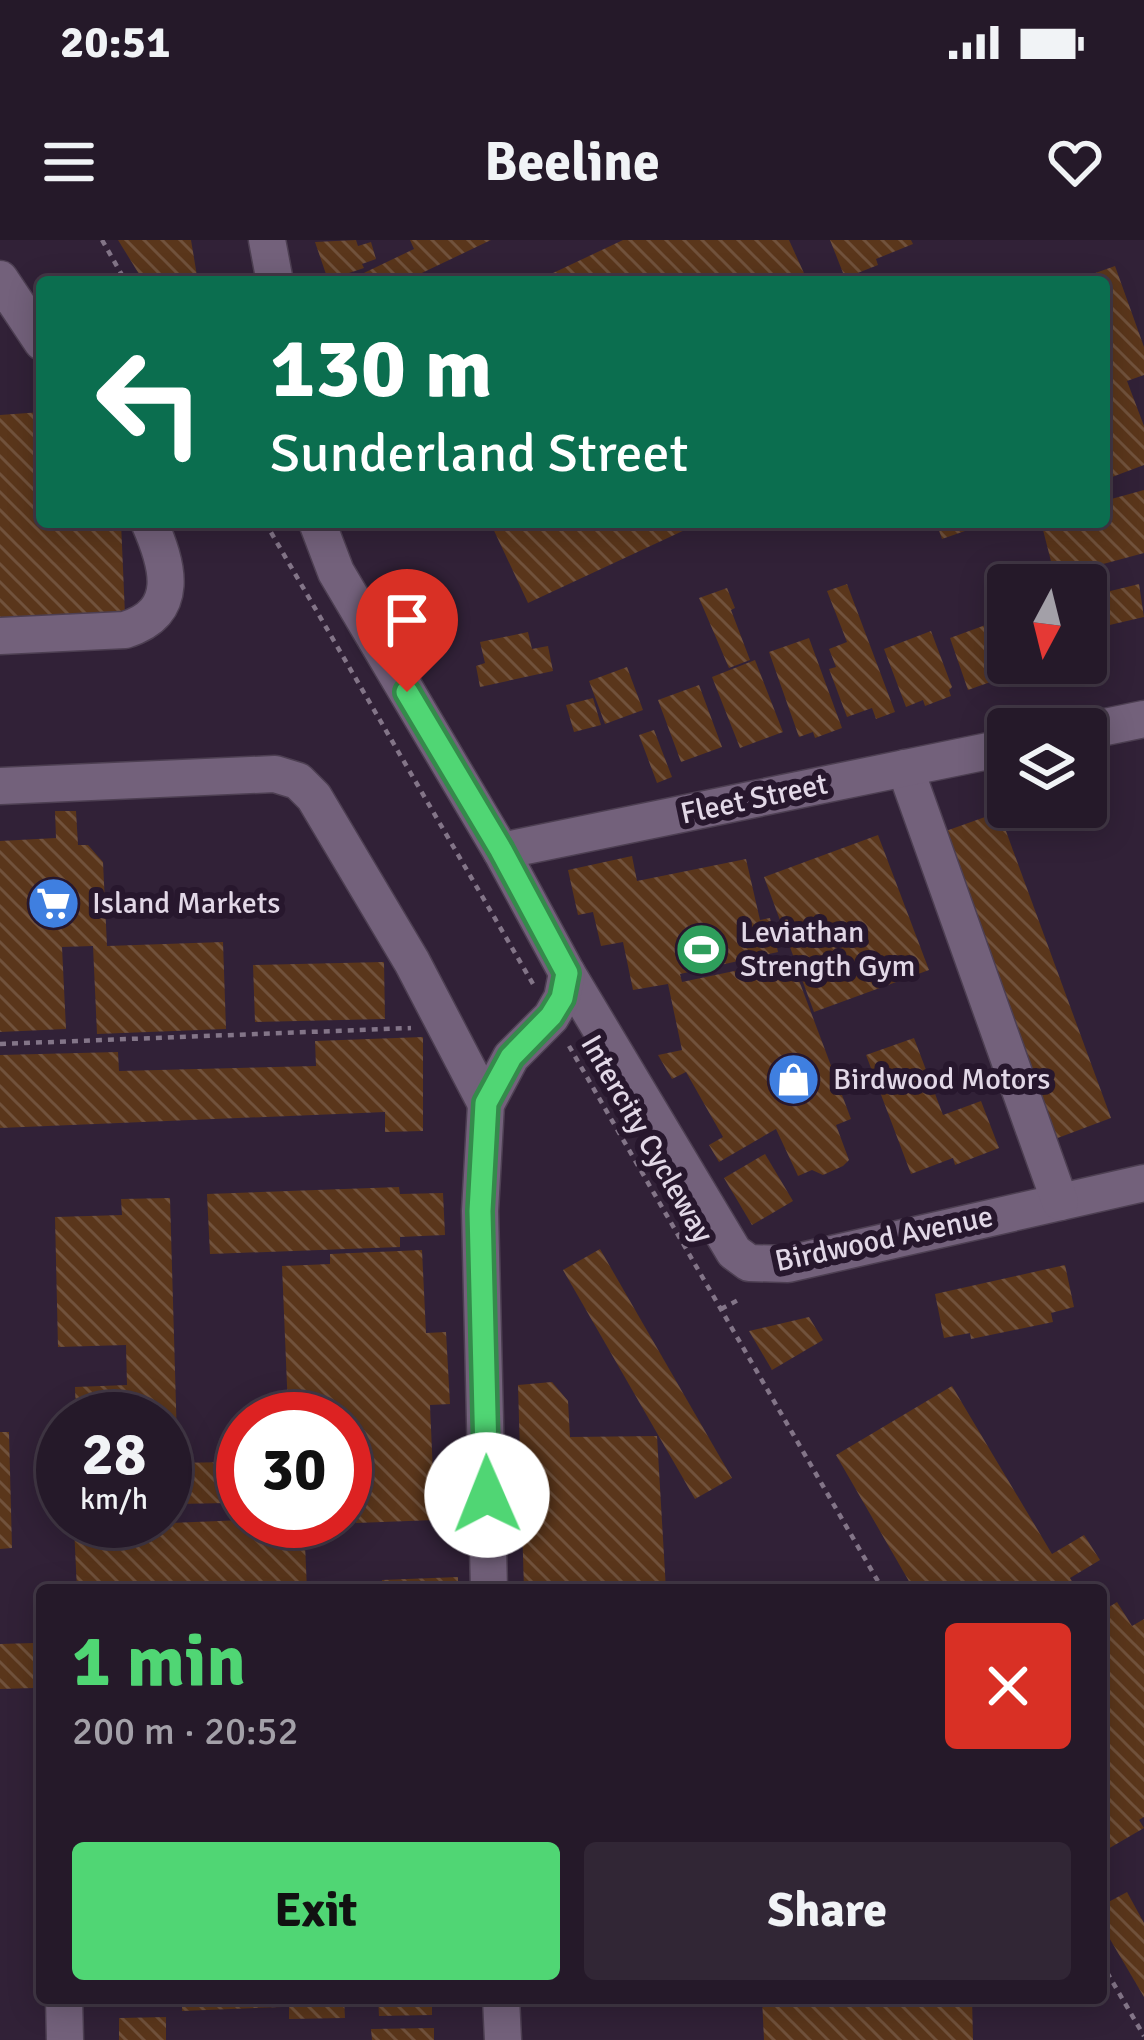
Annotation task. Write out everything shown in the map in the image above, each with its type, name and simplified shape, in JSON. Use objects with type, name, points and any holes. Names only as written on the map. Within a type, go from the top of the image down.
[{"type":"street","points":[[268,240],[274,276]]},
{"type":"street","points":[[0,279],[36,333]]},
{"type":"street","points":[[0,636],[125,630],[143,624],[163,601],[166,586],[151,528]]},
{"type":"street","points":[[319,528],[336,572],[501,850],[567,973],[562,998],[551,1016],[511,1057],[486,1103],[480,1211],[489,1584]]},
{"type":"street","points":[[1107,727],[1144,719]]},
{"type":"street","name":"Fleet Street","points":[[501,850],[987,751]]},
{"type":"street","points":[[905,768],[1060,1202]]},
{"type":"street","points":[[0,786],[275,774],[298,781],[314,797],[486,1103]]},
{"type":"street","name":"Birdwood Avenue","points":[[567,973],[725,1240],[749,1263],[788,1264],[1144,1183]]},
{"type":"street","points":[[64,2004],[65,2040]]},
{"type":"street","points":[[501,2004],[503,2040]]},
{"type":"path","points":[[102,240],[123,276]]},
{"type":"path","name":"Intercity Cycleway","points":[[268,528],[881,1584]]},
{"type":"path","points":[[0,1044],[446,1027]]},
{"type":"path","points":[[721,1309],[740,1299]]},
{"type":"path","points":[[1107,1972],[1144,2036]]},
{"type":"building","points":[[118,240],[191,240],[197,276],[140,276]]},
{"type":"building","points":[[356,240],[358,246],[371,242],[376,259],[362,264],[364,268],[327,276],[315,242]]},
{"type":"building","points":[[410,240],[491,240],[416,276],[358,276],[414,249]]},
{"type":"building","points":[[623,240],[789,240],[805,276],[547,276]]},
{"type":"building","points":[[830,240],[911,240],[913,244],[876,259],[878,265],[844,276]]},
{"type":"building","points":[[1115,266],[1144,347],[1144,375],[1127,381],[1144,426],[1144,465],[1110,478],[1110,276],[1087,276]]},
{"type":"building","points":[[36,412],[36,528],[121,528],[125,615],[0,621],[0,415]]},
{"type":"building","points":[[1144,490],[1144,553],[1103,564],[1052,564],[1043,528],[1110,528],[1110,499]]},
{"type":"building","points":[[493,528],[689,528],[528,603]]},
{"type":"building","points":[[938,528],[974,528],[942,539]]},
{"type":"building","points":[[847,584],[895,712],[876,719],[872,708],[847,717],[829,669],[836,667],[829,649],[847,642],[827,591]]},
{"type":"building","points":[[1139,584],[1144,617],[1107,626],[1107,592]]},
{"type":"building","points":[[727,588],[750,660],[729,668],[699,598]]},
{"type":"building","points":[[987,624],[987,683],[968,690],[950,638]]},
{"type":"building","points":[[931,631],[952,687],[951,696],[906,707],[884,649]]},
{"type":"building","points":[[528,632],[532,649],[548,646],[553,671],[480,687],[476,666],[485,663],[480,642]]},
{"type":"building","points":[[809,638],[842,728],[815,738],[813,732],[799,737],[769,652]]},
{"type":"building","points":[[755,660],[783,732],[740,748],[712,677]]},
{"type":"building","points":[[627,667],[643,710],[605,724],[589,681]]},
{"type":"building","points":[[699,685],[722,747],[681,762],[658,700]]},
{"type":"building","points":[[593,698],[601,725],[574,732],[566,705]]},
{"type":"building","points":[[654,730],[672,777],[657,783],[639,735]]},
{"type":"building","points":[[55,811],[76,811],[78,845],[88,845],[103,862],[107,946],[223,942],[226,1029],[97,1034],[93,946],[62,947],[66,1029],[0,1032],[0,841],[56,838]]},
{"type":"building","points":[[987,816],[987,828],[1005,828],[1111,1118],[1055,1139],[943,832]]},
{"type":"building","points":[[878,835],[929,970],[814,1012],[764,877]]},
{"type":"building","points":[[632,856],[637,881],[746,859],[760,920],[770,918],[778,952],[680,974],[682,982],[791,959],[851,1119],[836,1125],[849,1160],[843,1166],[823,1175],[812,1170],[798,1176],[776,1129],[719,1162],[709,1145],[723,1137],[686,1072],[672,1079],[658,1055],[682,1050],[668,984],[633,990],[623,942],[601,946],[593,912],[578,915],[568,870]]},
{"type":"building","points":[[384,962],[385,1019],[255,1022],[253,965]]},
{"type":"building","points":[[423,1037],[423,1131],[385,1132],[385,1112],[0,1128],[0,1055],[118,1052],[119,1071],[316,1066],[315,1041]]},
{"type":"building","points":[[914,1038],[943,1115],[981,1101],[999,1148],[955,1165],[953,1158],[911,1174],[866,1055]]},
{"type":"building","points":[[765,1154],[793,1201],[752,1225],[724,1178]]},
{"type":"building","points":[[399,1187],[400,1194],[443,1193],[445,1235],[400,1237],[400,1247],[210,1254],[207,1194]]},
{"type":"building","points":[[170,1198],[176,1392],[75,1392],[75,1387],[127,1385],[126,1345],[58,1347],[55,1217],[122,1215],[121,1199]]},
{"type":"building","points":[[600,1249],[732,1478],[695,1499],[563,1270]]},
{"type":"building","points":[[422,1250],[426,1333],[446,1332],[450,1404],[430,1405],[435,1520],[372,1522],[372,1392],[287,1392],[282,1266],[330,1264],[330,1254]]},
{"type":"building","points":[[1065,1265],[1074,1307],[1051,1313],[1053,1322],[971,1339],[970,1333],[944,1338],[935,1294]]},
{"type":"building","points":[[809,1317],[823,1340],[772,1370],[749,1331]]},
{"type":"building","points":[[552,1382],[568,1401],[570,1437],[657,1436],[666,1584],[524,1584],[518,1385]]},
{"type":"building","points":[[952,1386],[1052,1554],[1084,1535],[1100,1560],[1070,1578],[1074,1584],[911,1584],[836,1455]]},
{"type":"building","points":[[0,1432],[9,1432],[12,1548],[0,1549]]},
{"type":"building","points":[[216,1462],[216,1503],[192,1504],[192,1463]]},
{"type":"building","points":[[216,1521],[216,1548],[305,1548],[307,1584],[77,1584],[75,1548],[192,1548],[192,1522]]},
{"type":"building","points":[[458,1577],[458,1584],[382,1584],[382,1580]]},
{"type":"building","points":[[1117,1602],[1132,1626],[1144,1619],[1144,1817],[1139,1820],[1144,1828],[1107,1850],[1107,1608]]},
{"type":"building","points":[[34,1643],[35,1688],[0,1689],[0,1644]]},
{"type":"building","points":[[1127,1892],[1144,1923],[1144,1997],[1107,1934],[1107,1903]]},
{"type":"building","points":[[182,2004],[282,2004],[282,2007],[182,2011]]},
{"type":"building","points":[[289,2004],[344,2004],[345,2018],[289,2019]]},
{"type":"building","points":[[378,2004],[432,2004],[432,2015],[379,2016]]},
{"type":"building","points":[[762,2004],[972,2004],[973,2040],[764,2040]]},
{"type":"building","points":[[166,2017],[166,2040],[119,2040],[119,2018]]},
{"type":"building","points":[[434,2028],[434,2040],[372,2040],[371,2029]]},
{"type":"place","name":"Island Markets","points":[[53,903]]},
{"type":"place","name":"Leviathan Strength Gym","points":[[701,949]]},
{"type":"place","name":"Birdwood Motors","points":[[794,1079]]},
{"type":"route","points":[[407,692],[567,973],[562,998],[551,1016],[511,1057],[486,1103],[480,1211],[487,1495]]}]
